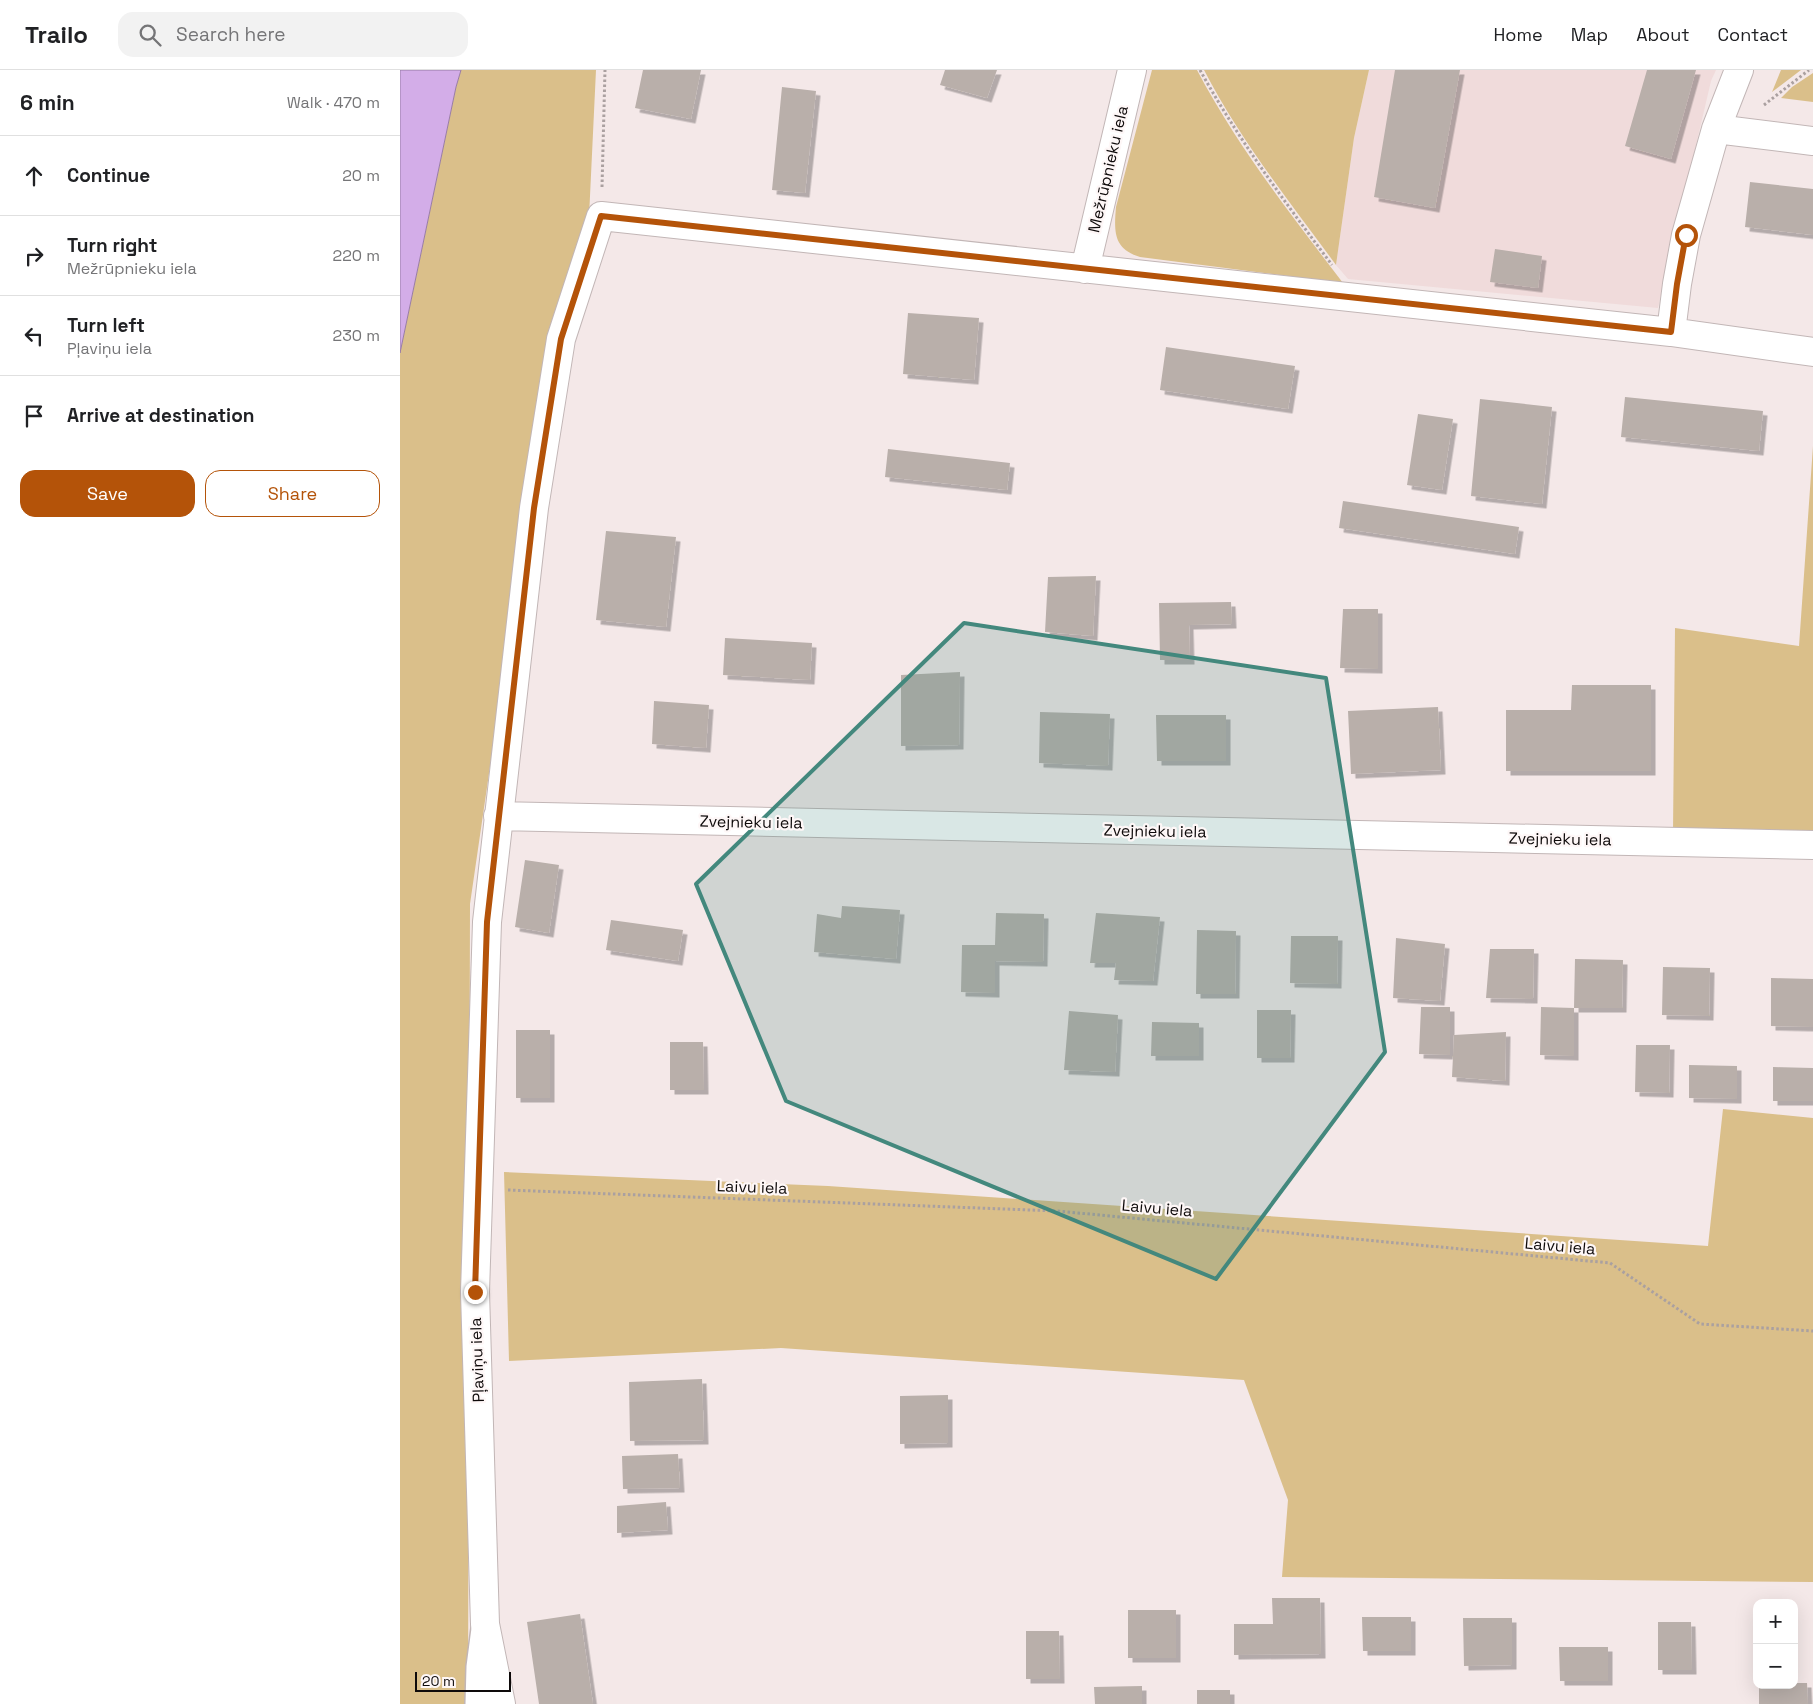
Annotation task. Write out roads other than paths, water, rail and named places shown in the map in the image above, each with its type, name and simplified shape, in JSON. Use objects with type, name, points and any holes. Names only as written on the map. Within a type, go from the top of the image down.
[{"type":"street","name":"Mežrūpnieku iela","points":[[1085,269],[1132,70]]},
{"type":"street","points":[[1671,332],[1686,235],[1716,128],[1739,70]]},
{"type":"street","points":[[1716,128],[1813,140]]},
{"type":"street","name":"Pļaviņu iela","points":[[500,1704],[485,1624],[475,1292],[487,922],[534,508],[561,339],[601,216],[1085,269]]},
{"type":"street","points":[[1085,269],[1671,332],[1813,352]]},
{"type":"street","name":"Zvejnieku iela","points":[[498,816],[1813,845]]},
{"type":"street","points":[[478,1704],[479,1667],[485,1624]]}]
